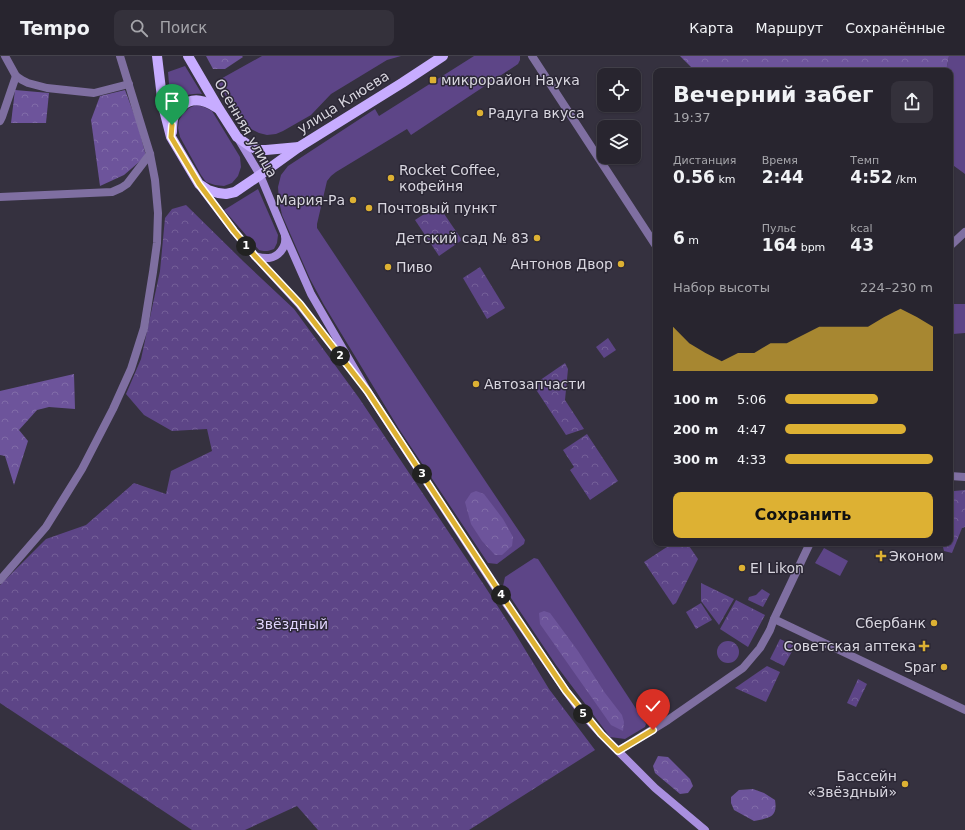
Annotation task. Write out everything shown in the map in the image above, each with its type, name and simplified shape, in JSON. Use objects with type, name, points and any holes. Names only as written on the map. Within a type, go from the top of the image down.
[{"type":"main road","points":[[156,56],[163,106],[171,137],[199,184],[234,231],[255,256],[300,304],[368,392],[566,691],[596,729],[655,788],[705,830]]},
{"type":"main road","name":"Осенняя улица","points":[[188,56],[260,175],[311,294],[368,392]]},
{"type":"main road","name":"улица Клюева","points":[[199,184],[208,190],[218,193],[226,194],[235,192],[298,147],[443,56]]},
{"type":"main road","points":[[171,137],[174,115],[186,102],[201,100],[210,103],[219,109]]},
{"type":"main road","name":"улица Клюева","points":[[238,137],[251,147],[259,150],[298,147]]},
{"type":"main road","points":[[255,256],[268,258],[277,255],[286,242],[285,235]]},
{"type":"street","points":[[4,56],[16,76],[28,83],[47,88],[94,93],[129,84]]},
{"type":"street","points":[[0,580],[46,527],[82,469],[113,409],[131,369],[144,328],[157,243],[158,213],[155,180],[150,154],[120,56]]},
{"type":"street","points":[[532,56],[653,241]]},
{"type":"street","points":[[0,121],[16,76]]},
{"type":"street","points":[[0,196],[112,192],[127,184],[150,154]]},
{"type":"street","points":[[953,243],[965,232]]},
{"type":"street","points":[[953,476],[965,477]]},
{"type":"street","points":[[618,751],[668,720],[743,668],[760,648],[770,630],[809,546]]},
{"type":"street","points":[[774,619],[965,710]]},
{"type":"green space","points":[[206,56],[243,57],[225,69],[213,69]]},
{"type":"green space","points":[[262,56],[401,56],[387,60],[331,94],[311,115],[283,131],[276,134],[267,135],[249,128],[240,120],[217,81]]},
{"type":"green space","points":[[474,56],[520,56],[520,60],[518,64],[411,135],[407,129],[331,176],[327,181],[317,228],[525,540],[524,544],[497,564],[488,563],[399,429],[324,305],[310,279],[282,215],[278,187],[281,175],[288,166],[375,109],[379,116]]},
{"type":"green space","points":[[680,56],[949,56],[947,68],[692,68]]},
{"type":"green space","points":[[949,56],[965,56],[965,174],[953,165],[953,68],[947,68]]},
{"type":"green space","points":[[185,66],[202,94],[185,96],[171,108],[168,72]]},
{"type":"green space","points":[[15,90],[49,93],[46,123],[11,123]]},
{"type":"green space","points":[[125,90],[137,122],[146,156],[124,175],[100,186],[91,120],[100,96]]},
{"type":"green space","points":[[196,105],[212,111],[240,157],[241,167],[238,176],[232,183],[224,186],[206,182],[180,137],[178,128],[179,120],[189,108]]},
{"type":"green space","points":[[258,189],[278,235],[277,243],[274,249],[269,251],[259,250],[224,210]]},
{"type":"green space","name":"Звёздный","points":[[186,205],[294,309],[359,398],[484,585],[549,689],[595,750],[469,830],[318,830],[297,806],[245,830],[192,830],[0,703],[0,585],[46,539],[86,525],[134,483],[166,494],[171,471],[212,451],[207,429],[172,431],[144,415],[126,394],[141,359],[160,271],[165,218],[172,209]]},
{"type":"green space","points":[[438,205],[462,240],[439,256],[415,220]]},
{"type":"green space","points":[[480,267],[505,308],[487,319],[463,278]]},
{"type":"green space","points":[[953,304],[965,304],[965,333],[953,334]]},
{"type":"green space","points":[[608,338],[616,350],[604,358],[596,347]]},
{"type":"green space","points":[[565,363],[568,369],[565,400],[584,429],[566,435],[533,385]]},
{"type":"green space","points":[[74,374],[75,409],[49,407],[37,410],[19,430],[28,441],[14,485],[5,456],[0,455],[0,391]]},
{"type":"green space","points":[[587,434],[618,481],[590,500],[570,470],[574,467],[563,450]]},
{"type":"green space","points":[[965,490],[965,527],[962,528],[952,553],[944,551],[943,546],[953,546],[954,491]]},
{"type":"green space","points":[[476,491],[484,494],[503,519],[513,537],[512,546],[502,555],[495,555],[482,541],[471,524],[465,502],[471,493]]},
{"type":"green space","points":[[668,546],[689,546],[698,559],[676,603],[673,605],[644,562]]},
{"type":"green space","points":[[824,548],[848,561],[840,576],[815,563]]},
{"type":"green space","points":[[534,558],[538,559],[646,724],[645,727],[625,739],[610,737],[556,665],[503,586],[505,577]]},
{"type":"green space","points":[[701,583],[734,599],[719,625],[701,601]]},
{"type":"green space","points":[[762,589],[770,594],[763,607],[748,600],[749,597],[756,595]]},
{"type":"green space","points":[[736,600],[765,615],[748,647],[720,629]]},
{"type":"green space","points":[[701,603],[712,620],[696,629],[686,612]]},
{"type":"green space","points":[[544,611],[550,613],[578,651],[605,693],[622,715],[624,722],[623,731],[611,725],[540,624],[539,613]]},
{"type":"green space","points":[[780,639],[795,646],[784,666],[770,659]]},
{"type":"green space","points":[[728,641],[736,644],[739,652],[736,660],[728,663],[720,660],[717,652],[720,644]]},
{"type":"green space","points":[[767,666],[780,672],[766,702],[735,688]]},
{"type":"green space","points":[[858,679],[867,684],[856,707],[847,703]]},
{"type":"green space","points":[[658,756],[668,757],[690,779],[693,786],[688,793],[680,794],[655,773],[653,766]]},
{"type":"green space","points":[[753,789],[764,793],[775,800],[776,806],[774,814],[768,818],[754,821],[734,810],[731,803],[731,797],[739,790]]},
{"type":"place","name":"микрорайон Наука","points":[[433,80]]},
{"type":"place","name":"Радуга вкуса","points":[[480,113]]},
{"type":"place","name":"Rocket Coffee, кофейня","points":[[391,178]]},
{"type":"place","name":"Мария-Ра","points":[[353,200]]},
{"type":"place","name":"Почтовый пункт","points":[[369,208]]},
{"type":"place","name":"Детский сад № 83","points":[[537,238]]},
{"type":"place","name":"Антонов Двор","points":[[621,264]]},
{"type":"place","name":"Пиво","points":[[388,267]]},
{"type":"place","name":"Автозапчасти","points":[[476,384]]},
{"type":"place","name":"Эконом","points":[[881,556]]},
{"type":"place","name":"El Likon","points":[[742,568]]},
{"type":"place","name":"Сбербанк","points":[[934,623]]},
{"type":"place","name":"Советская аптека","points":[[924,646]]},
{"type":"place","name":"Spar","points":[[944,667]]},
{"type":"place","name":"Бассейн «Звёздный»","points":[[905,784]]},
{"type":"route","points":[[172,125],[171,137],[199,184],[234,231],[255,256],[300,304],[368,392],[502,596],[583,714],[618,751],[653,730]]}]
